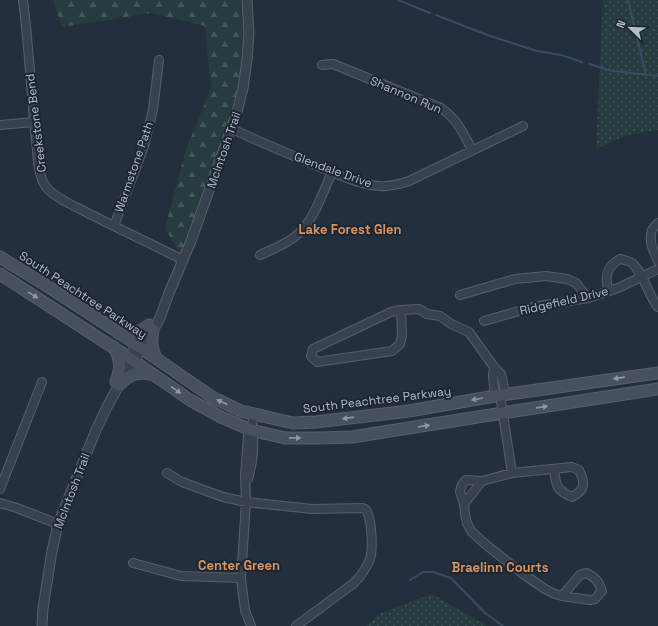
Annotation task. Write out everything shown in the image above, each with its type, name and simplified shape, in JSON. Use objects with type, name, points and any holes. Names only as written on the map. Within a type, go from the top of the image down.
[{"type":"main road","name":"South Peachtree Parkway","points":[[0,257],[118,332],[212,397],[241,410],[293,423],[316,422],[409,411],[500,395],[658,373]]},
{"type":"main road","points":[[0,274],[132,359],[190,400],[221,417],[251,430],[285,438],[352,437],[658,389]]},
{"type":"main road","points":[[118,332],[135,334],[142,330],[151,328],[152,349],[156,358]]},
{"type":"main road","points":[[114,348],[118,355],[120,364],[117,383]]},
{"type":"main road","points":[[117,383],[135,374],[145,373],[154,375]]},
{"type":"street","name":"Creekstone Bend","points":[[23,0],[27,28],[39,167],[46,186],[52,192],[70,203],[183,260]]},
{"type":"street","name":"McIntosh Trail","points":[[42,626],[44,601],[58,524],[96,430],[117,383],[151,328],[160,318],[191,241],[232,129],[243,88],[247,60],[249,32],[247,0]]},
{"type":"street","name":"Warmstone Path","points":[[114,226],[144,146],[153,110],[159,60]]},
{"type":"street","name":"Shannon Run","points":[[322,65],[333,64],[442,108],[455,120],[472,150]]},
{"type":"street","points":[[0,125],[34,122]]},
{"type":"street","name":"Glendale Drive","points":[[232,129],[332,172],[371,185],[390,186],[409,181],[523,126]]},
{"type":"street","points":[[260,255],[289,241],[305,227],[311,220],[332,172]]},
{"type":"street","points":[[658,222],[652,230],[650,240],[658,262]]},
{"type":"street","points":[[609,291],[606,275],[613,263],[620,259],[634,264],[658,307]]},
{"type":"street","name":"Ridgefield Drive","points":[[484,321],[533,308],[588,298],[609,291],[658,269]]},
{"type":"street","points":[[460,295],[515,279],[546,276],[567,279],[576,283],[588,298]]},
{"type":"street","points":[[401,310],[402,336],[400,344],[392,351],[317,362],[311,356],[313,349],[391,312],[401,310],[419,309],[427,314],[440,316],[451,324],[469,332],[500,374],[504,387],[500,395],[512,473]]},
{"type":"street","points":[[0,489],[42,382]]},
{"type":"street","points":[[251,626],[245,610],[242,578],[246,488],[251,469],[254,437],[251,430],[254,414]]},
{"type":"street","points":[[554,470],[512,473],[482,481],[466,480],[460,487],[460,492],[464,504],[467,523],[471,531],[535,583],[555,594],[562,596],[590,600],[595,599],[602,591],[599,582],[593,576],[586,573],[580,575],[562,596]]},
{"type":"street","points":[[167,473],[182,482],[223,497],[246,502],[312,509],[363,508],[366,510],[370,523],[372,554],[362,575],[354,583],[296,626]]},
{"type":"street","points":[[464,504],[482,481]]},
{"type":"street","points":[[0,503],[58,524]]},
{"type":"street","points":[[133,563],[181,576],[242,578]]},
{"type":"green space","points":[[53,0],[243,0],[243,88],[183,260],[165,228],[186,149],[211,89],[205,26],[151,13],[62,27]]},
{"type":"green space","points":[[603,0],[658,0],[658,130],[624,136],[596,149]]},
{"type":"green space","points":[[432,594],[487,626],[366,626],[381,613]]},
{"type":"waterway","points":[[398,0],[430,13]]},
{"type":"waterway","points":[[628,0],[646,75]]},
{"type":"waterway","points":[[436,15],[490,36],[537,51],[561,55],[582,62]]},
{"type":"waterway","points":[[589,64],[613,71],[658,76]]},
{"type":"waterway","points":[[410,580],[423,572],[433,572],[451,578],[485,613],[503,626]]},
{"type":"district","name":"Lake Forest Glen","points":[[350,229]]},
{"type":"district","name":"Center Green","points":[[239,565]]},
{"type":"district","name":"Braelinn Courts","points":[[500,567]]}]
